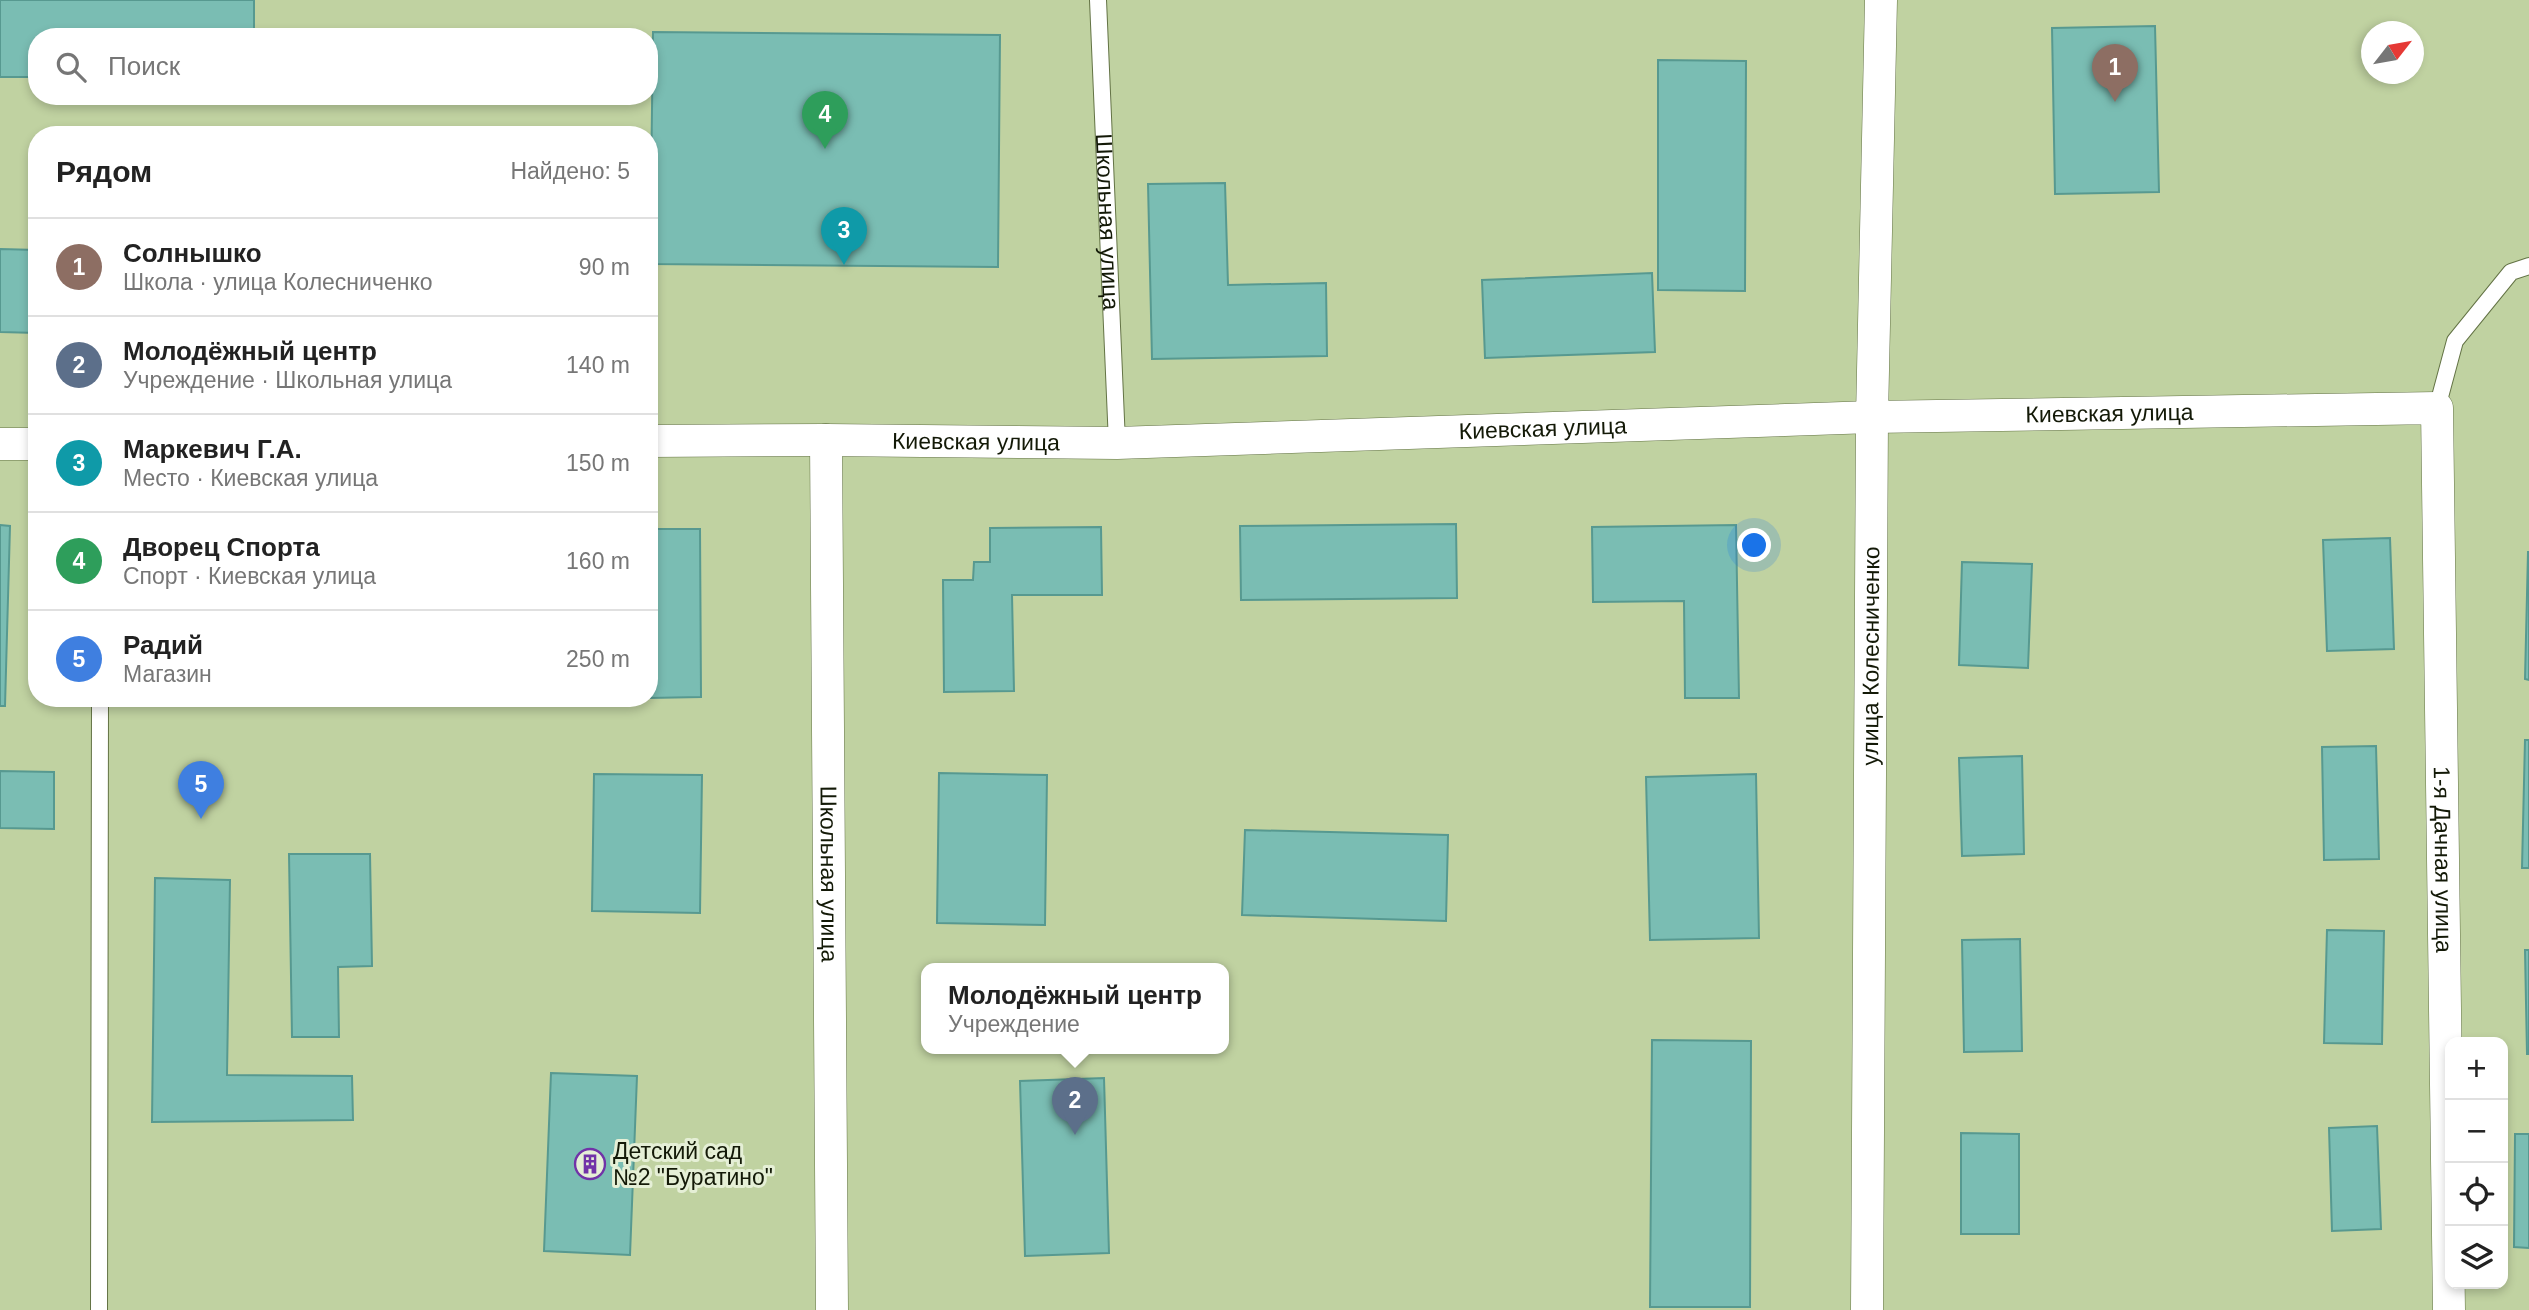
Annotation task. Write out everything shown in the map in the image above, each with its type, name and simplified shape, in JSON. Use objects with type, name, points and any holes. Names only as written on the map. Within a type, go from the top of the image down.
[{"type":"street","name":"улица Колесниченко","points":[[1867,1310],[1872,416],[1881,0]]},
{"type":"street","name":"Киевская улица","points":[[658,441],[1117,443],[1872,416],[2437,408]]},
{"type":"street","name":"1-я Дачная улица","points":[[2437,408],[2449,1310]]},
{"type":"street","name":"Школьная улица","points":[[826,440],[832,1310]]},
{"type":"street","points":[[0,444],[28,444]]},
{"type":"lane","name":"Школьная улица","points":[[1098,0],[1117,443]]},
{"type":"lane","points":[[2437,408],[2455,341],[2511,272],[2529,266]]},
{"type":"lane","points":[[99,1310],[100,707]]},
{"type":"building","points":[[0,0],[254,0],[254,28],[28,28],[28,77],[0,77]]},
{"type":"building","points":[[2155,26],[2159,192],[2055,194],[2052,28]]},
{"type":"building","points":[[658,32],[1000,35],[998,267],[658,264],[658,126],[652,126],[652,105],[658,105]]},
{"type":"building","points":[[1658,60],[1746,61],[1745,291],[1658,290]]},
{"type":"building","points":[[1225,183],[1228,285],[1326,283],[1327,356],[1152,359],[1148,184]]},
{"type":"building","points":[[0,249],[28,250],[28,333],[0,332]]},
{"type":"building","points":[[1652,273],[1655,352],[1485,358],[1482,280]]},
{"type":"building","points":[[1456,524],[1457,598],[1241,600],[1240,526]]},
{"type":"building","points":[[0,525],[10,526],[5,706],[0,706]]},
{"type":"building","points":[[1736,525],[1739,698],[1685,698],[1684,601],[1593,602],[1592,527]]},
{"type":"building","points":[[1101,527],[1102,595],[1012,595],[1014,691],[944,692],[943,580],[973,580],[974,562],[990,562],[990,528]]},
{"type":"building","points":[[658,529],[700,529],[701,697],[658,698]]},
{"type":"building","points":[[2390,538],[2394,649],[2327,651],[2323,540]]},
{"type":"building","points":[[2529,552],[2529,680],[2525,679]]},
{"type":"building","points":[[1962,562],[2032,564],[2028,668],[1959,665]]},
{"type":"building","points":[[2525,740],[2529,740],[2529,868],[2522,868]]},
{"type":"building","points":[[2376,746],[2379,859],[2324,860],[2322,747]]},
{"type":"building","points":[[2022,756],[2024,854],[1962,856],[1959,758]]},
{"type":"building","points":[[0,771],[54,772],[54,829],[0,828]]},
{"type":"building","points":[[939,773],[1047,775],[1045,925],[937,923]]},
{"type":"building","points":[[594,774],[702,775],[700,913],[592,911]]},
{"type":"building","points":[[1756,774],[1759,938],[1650,940],[1646,777]]},
{"type":"building","points":[[1245,830],[1448,835],[1446,921],[1242,915]]},
{"type":"building","points":[[289,854],[370,854],[372,966],[338,967],[339,1037],[292,1037]]},
{"type":"building","points":[[155,878],[230,880],[227,1075],[352,1076],[353,1120],[152,1122]]},
{"type":"building","points":[[2327,930],[2384,931],[2382,1044],[2324,1043]]},
{"type":"building","points":[[2020,939],[2022,1051],[1964,1052],[1962,940]]},
{"type":"building","points":[[2525,950],[2529,950],[2529,1054],[2527,1054]]},
{"type":"building","points":[[1652,1040],[1751,1041],[1750,1307],[1650,1307]]},
{"type":"building","name":"Детский сад №2 \"Буратино\"","points":[[551,1073],[637,1076],[630,1255],[544,1251]]},
{"type":"building","points":[[1104,1078],[1109,1253],[1025,1256],[1020,1081]]},
{"type":"building","points":[[2377,1126],[2381,1229],[2332,1231],[2329,1128]]},
{"type":"building","points":[[1961,1133],[2019,1134],[2019,1234],[1961,1234]]},
{"type":"building","points":[[2515,1134],[2529,1134],[2529,1248],[2514,1247]]},
{"type":"place","name":"Солнышко","points":[[2115,102]]},
{"type":"place","name":"Дворец Спорта","points":[[825,149]]},
{"type":"place","name":"Маркевич Г.А.","points":[[844,265]]},
{"type":"place","name":"Радий","points":[[201,819]]},
{"type":"place","name":"Молодёжный центр","points":[[1075,1135]]},
{"type":"place","name":"Детский сад №2 \"Буратино\"","points":[[590,1164]]}]
